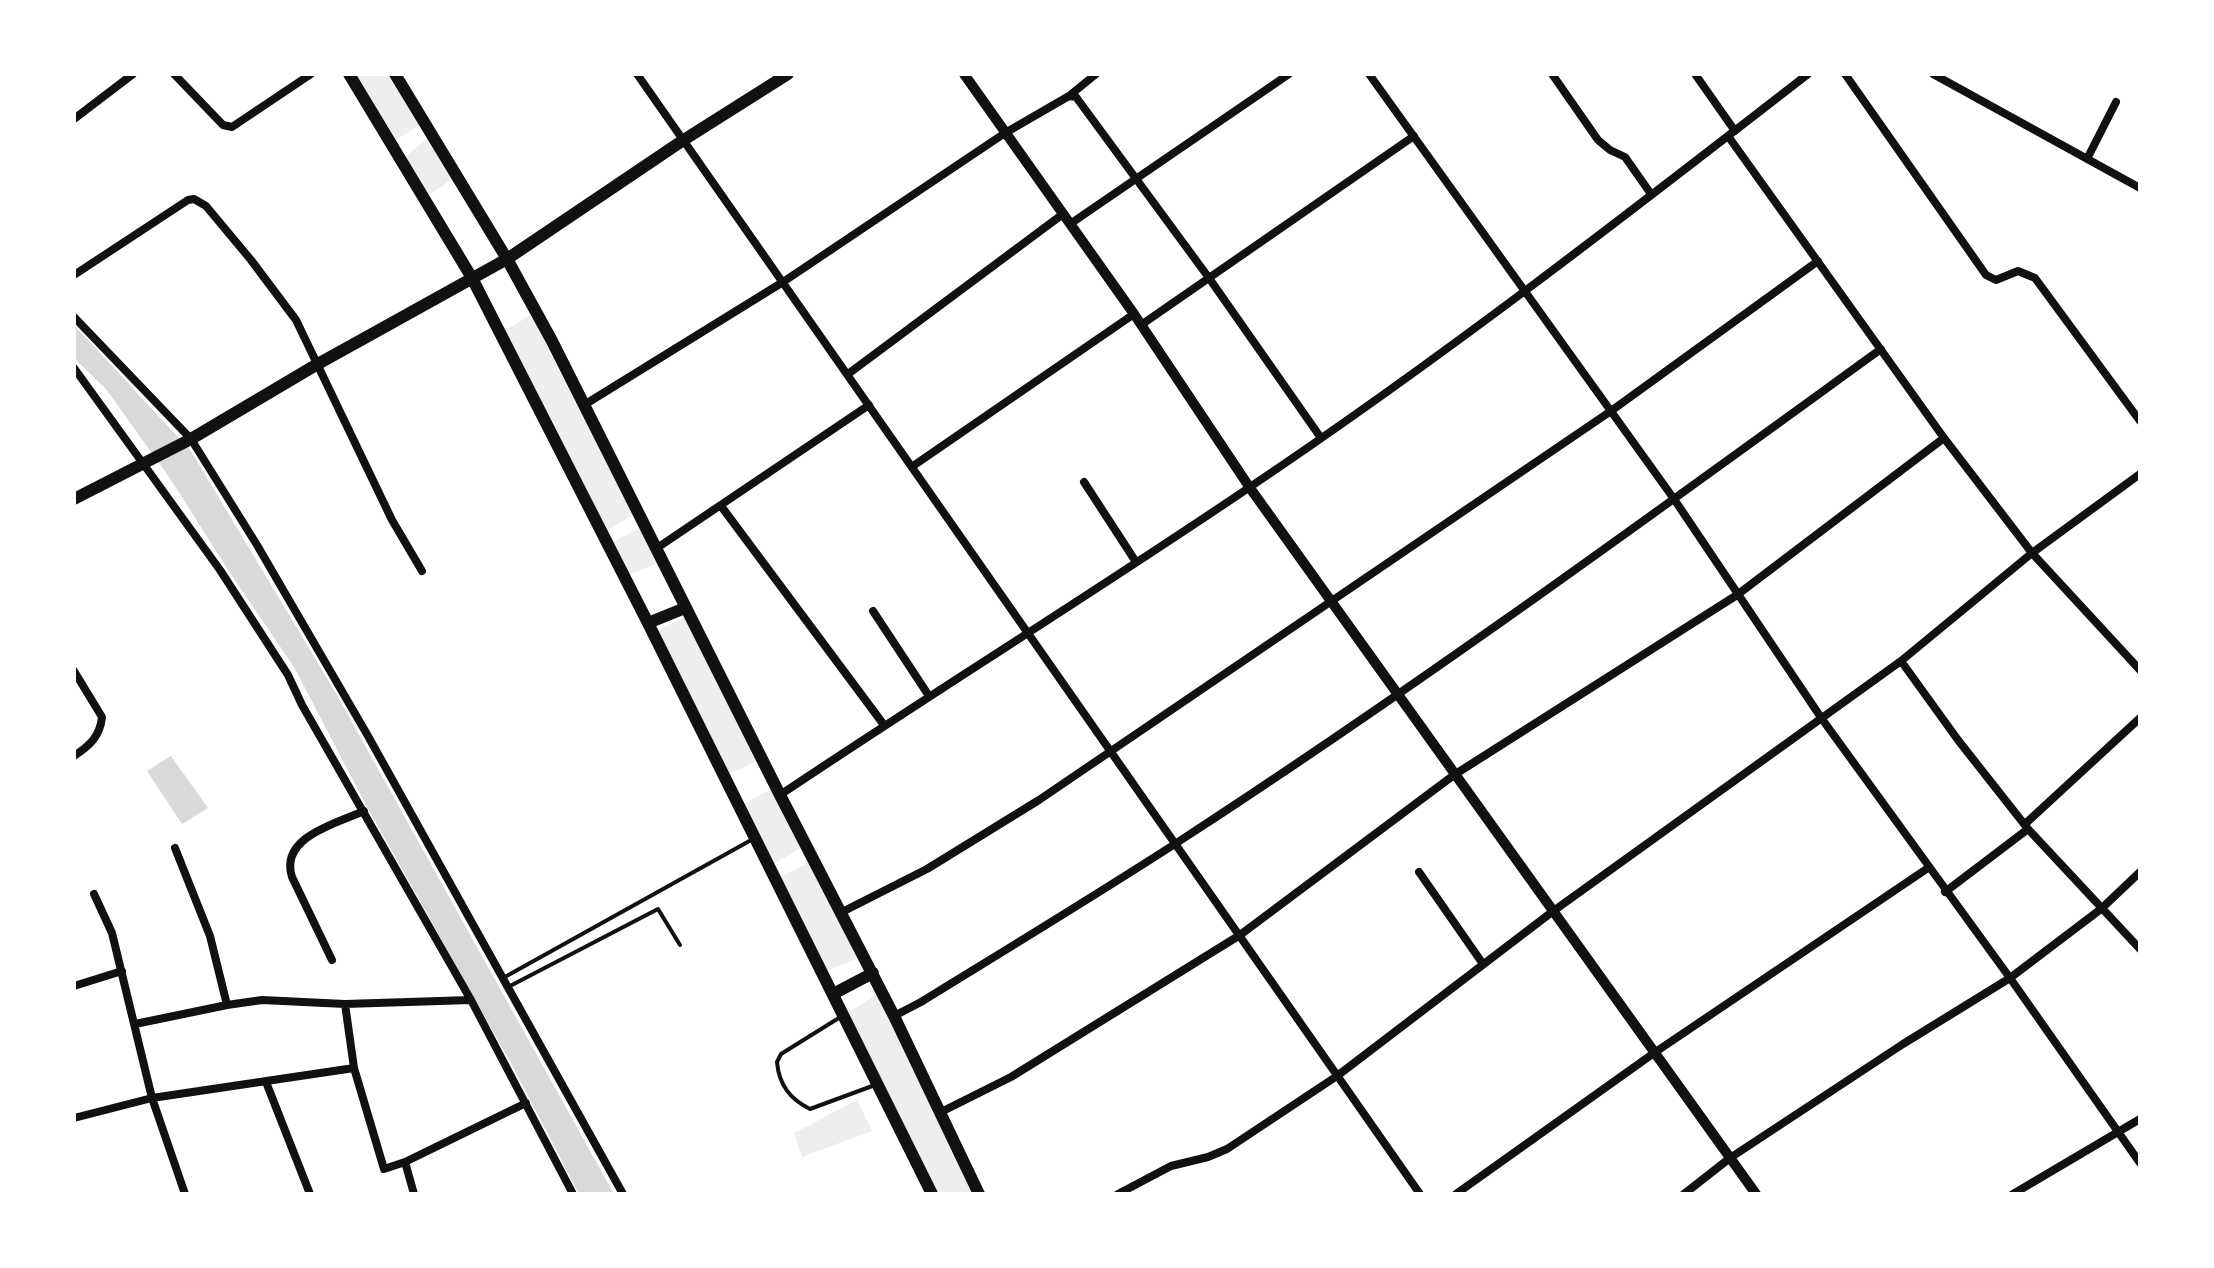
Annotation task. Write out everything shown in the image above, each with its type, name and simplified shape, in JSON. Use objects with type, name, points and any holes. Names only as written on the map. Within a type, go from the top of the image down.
[{"type":"main road","points":[[349,74],[472,278],[648,623],[932,1194]]},
{"type":"main road","points":[[395,74],[507,259],[584,405],[873,973],[979,1194]]},
{"type":"main road","points":[[74,499],[188,440],[507,259],[782,76]]},
{"type":"main road","points":[[648,623],[685,608]]},
{"type":"main road","points":[[833,994],[873,973]]},
{"type":"street","points":[[74,119],[133,74]]},
{"type":"street","points":[[174,74],[223,125],[232,127],[311,74]]},
{"type":"street","points":[[637,74],[1420,1194]]},
{"type":"street","points":[[964,74],[1134,314],[1250,488],[1756,1194]]},
{"type":"street","points":[[584,405],[783,282],[1005,133],[1069,96],[1096,74]]},
{"type":"street","points":[[1070,224],[1289,74]]},
{"type":"street","points":[[1369,74],[1674,499],[1822,719],[2140,1163]]},
{"type":"street","points":[[1552,74],[1598,140],[1625,157],[1651,194]]},
{"type":"street","points":[[1695,74],[1818,261],[1944,438],[2032,553],[2140,670]]},
{"type":"street","points":[[780,795],[1250,488],[1526,290],[1808,74]]},
{"type":"street","points":[[1845,74],[1986,275],[1996,280],[2018,271],[2035,278],[2140,421]]},
{"type":"street","points":[[1933,74],[2140,188]]},
{"type":"street","points":[[1069,96],[1076,97],[1138,178],[1321,438]]},
{"type":"street","points":[[2087,159],[2116,102]]},
{"type":"street","points":[[1141,325],[1414,136]]},
{"type":"street","points":[[74,275],[174,208],[194,199],[206,206],[296,320],[392,520],[422,571]]},
{"type":"street","points":[[848,374],[1063,214]]},
{"type":"street","points":[[842,912],[927,869],[1039,800],[1611,411],[1818,261]]},
{"type":"street","points":[[913,466],[1134,314]]},
{"type":"street","points":[[74,317],[188,440],[257,545],[623,1194]]},
{"type":"street","points":[[894,1016],[1177,843],[1398,694],[1881,349]]},
{"type":"street","points":[[74,368],[149,461],[288,675],[302,705],[471,1000],[573,1194]]},
{"type":"street","points":[[657,548],[869,405]]},
{"type":"street","points":[[941,1112],[1011,1077],[1240,935],[1454,775],[1737,595],[1944,438]]},
{"type":"street","points":[[1118,1194],[1171,1166],[1227,1149],[1337,1076],[1552,912],[1901,661],[2032,553],[2140,474]]},
{"type":"street","points":[[1084,482],[1136,562]]},
{"type":"street","points":[[721,506],[884,725]]},
{"type":"street","points":[[873,611],[929,696]]},
{"type":"street","points":[[1901,661],[2026,827],[2140,949]]},
{"type":"street","points":[[74,671],[102,717],[91,745],[74,756]]},
{"type":"street","points":[[1945,892],[2026,827],[2140,718]]},
{"type":"street","points":[[332,960],[292,877],[290,863],[294,849],[307,836],[364,811]]},
{"type":"street","points":[[175,848],[210,936],[227,1005]]},
{"type":"street","points":[[1456,1194],[1654,1053],[1928,868]]},
{"type":"street","points":[[1419,872],[1483,964]]},
{"type":"street","points":[[1684,1194],[1730,1158],[2010,978],[2101,909],[2140,872]]},
{"type":"street","points":[[94,894],[108,922],[152,1098],[185,1194]]},
{"type":"street","points":[[74,986],[122,971]]},
{"type":"street","points":[[135,1024],[262,1000],[345,1004],[471,1000]]},
{"type":"street","points":[[345,1004],[354,1068],[381,1166],[387,1169],[405,1162],[526,1103]]},
{"type":"street","points":[[74,1118],[152,1098],[354,1068]]},
{"type":"street","points":[[266,1082],[310,1194]]},
{"type":"street","points":[[2013,1194],[2140,1119]]},
{"type":"street","points":[[405,1162],[414,1194]]},
{"type":"lane","points":[[503,978],[755,838]]},
{"type":"lane","points":[[508,987],[658,909],[680,945]]},
{"type":"lane","points":[[844,1015],[781,1054],[777,1062],[783,1087],[793,1100],[810,1109],[878,1083]]},
{"type":"shaded area","points":[[349,74],[395,74],[424,122],[391,143]]},
{"type":"shaded area","points":[[432,135],[457,176],[424,198],[401,160]]},
{"type":"shaded area","points":[[536,312],[638,512],[603,533],[500,333]]},
{"type":"shaded area","points":[[74,325],[191,451],[337,695],[614,1194],[579,1194],[294,667],[169,477],[106,389],[74,358]]},
{"type":"shaded area","points":[[645,526],[662,561],[625,577],[608,544]]},
{"type":"shaded area","points":[[689,615],[762,759],[724,776],[653,633]]},
{"type":"shaded area","points":[[171,756],[208,808],[182,824],[147,771]]},
{"type":"shaded area","points":[[776,787],[806,845],[769,867],[739,806]]},
{"type":"shaded area","points":[[814,859],[864,955],[823,973],[776,880]]},
{"type":"shaded area","points":[[882,991],[979,1194],[932,1194],[844,1015]]},
{"type":"shaded area","points":[[857,1100],[872,1131],[802,1157],[794,1133]]}]
